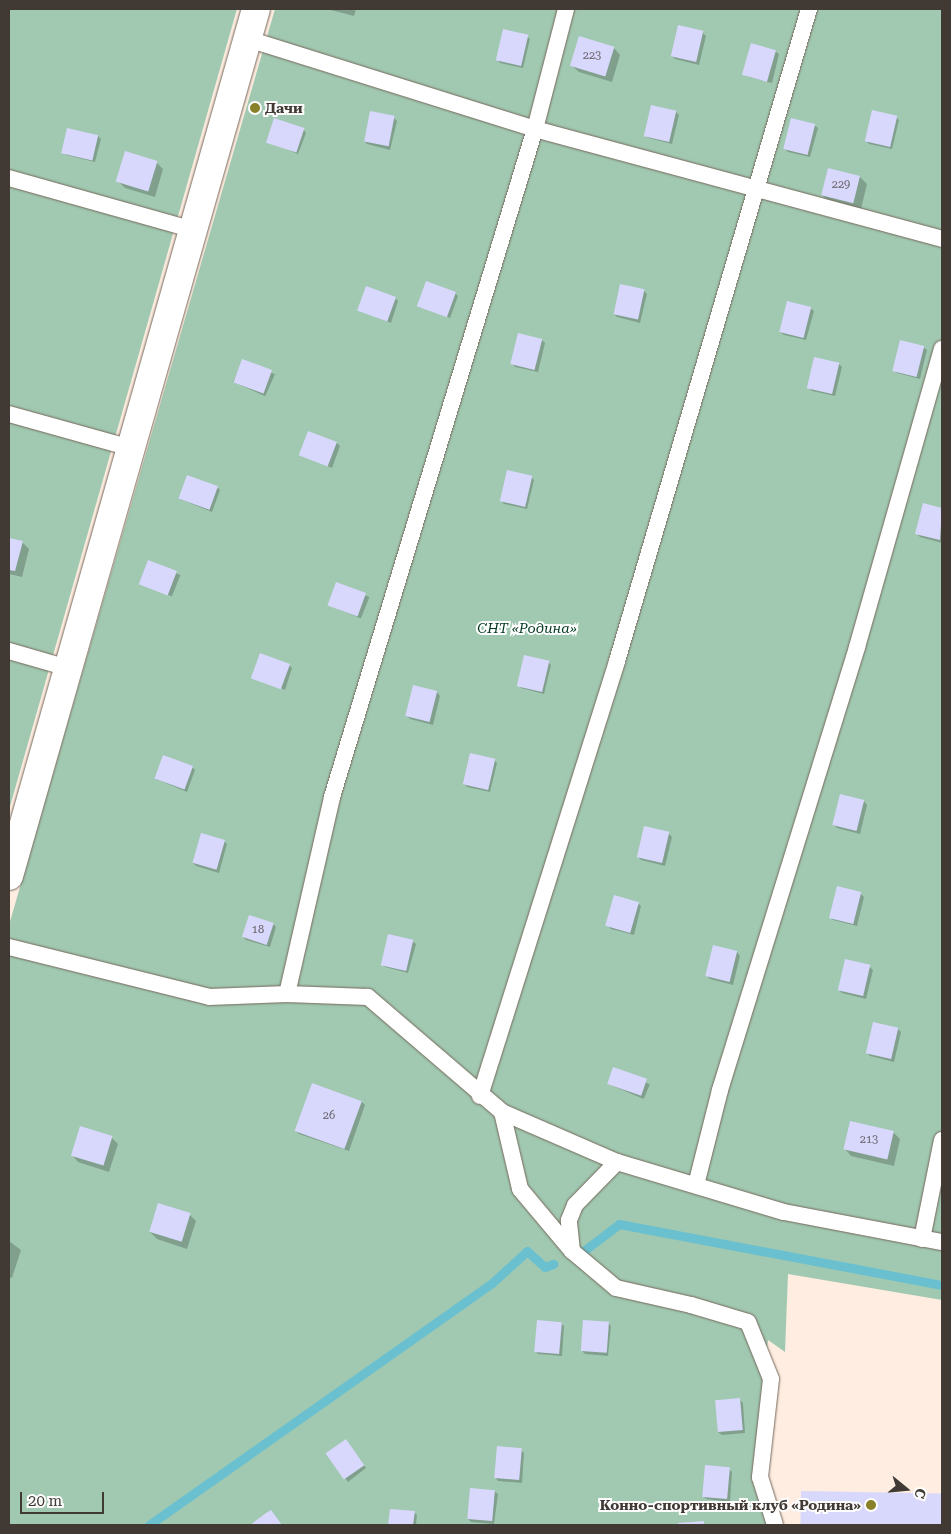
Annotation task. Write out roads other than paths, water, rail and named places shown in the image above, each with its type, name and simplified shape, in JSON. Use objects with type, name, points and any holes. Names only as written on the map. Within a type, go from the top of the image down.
[{"type":"street","points":[[9,876],[256,9]]},
{"type":"lane","points":[[287,994],[332,797],[535,129],[566,9]]},
{"type":"lane","points":[[480,1096],[617,661],[809,9]]},
{"type":"lane","points":[[248,40],[535,129],[942,239]]},
{"type":"lane","points":[[9,178],[194,230]]},
{"type":"lane","points":[[696,1185],[720,1090],[857,646],[942,349]]},
{"type":"lane","points":[[9,414],[131,448]]},
{"type":"lane","points":[[9,651],[68,668]]},
{"type":"lane","points":[[9,947],[209,997],[287,994],[368,997],[480,1096],[502,1112],[617,1162],[784,1212],[942,1242]]},
{"type":"lane","points":[[502,1112],[520,1190],[572,1251],[616,1288],[691,1304],[748,1322],[772,1379],[760,1477],[775,1525]]},
{"type":"lane","points":[[922,1239],[942,1140]]},
{"type":"lane","points":[[572,1251],[569,1220],[575,1205],[617,1162]]},
{"type":"waterway","points":[[581,1253],[619,1224],[942,1285]]},
{"type":"waterway","points":[[149,1525],[492,1283],[527,1251],[545,1267],[553,1264]]},
{"type":"place","name":"Дачи","points":[[255,108]]},
{"type":"place","name":"Конно-спортивный клуб «Родина»","points":[[871,1505]]},
{"type":"park label","name":"СНТ «Родина»","points":[[527,628]]}]
